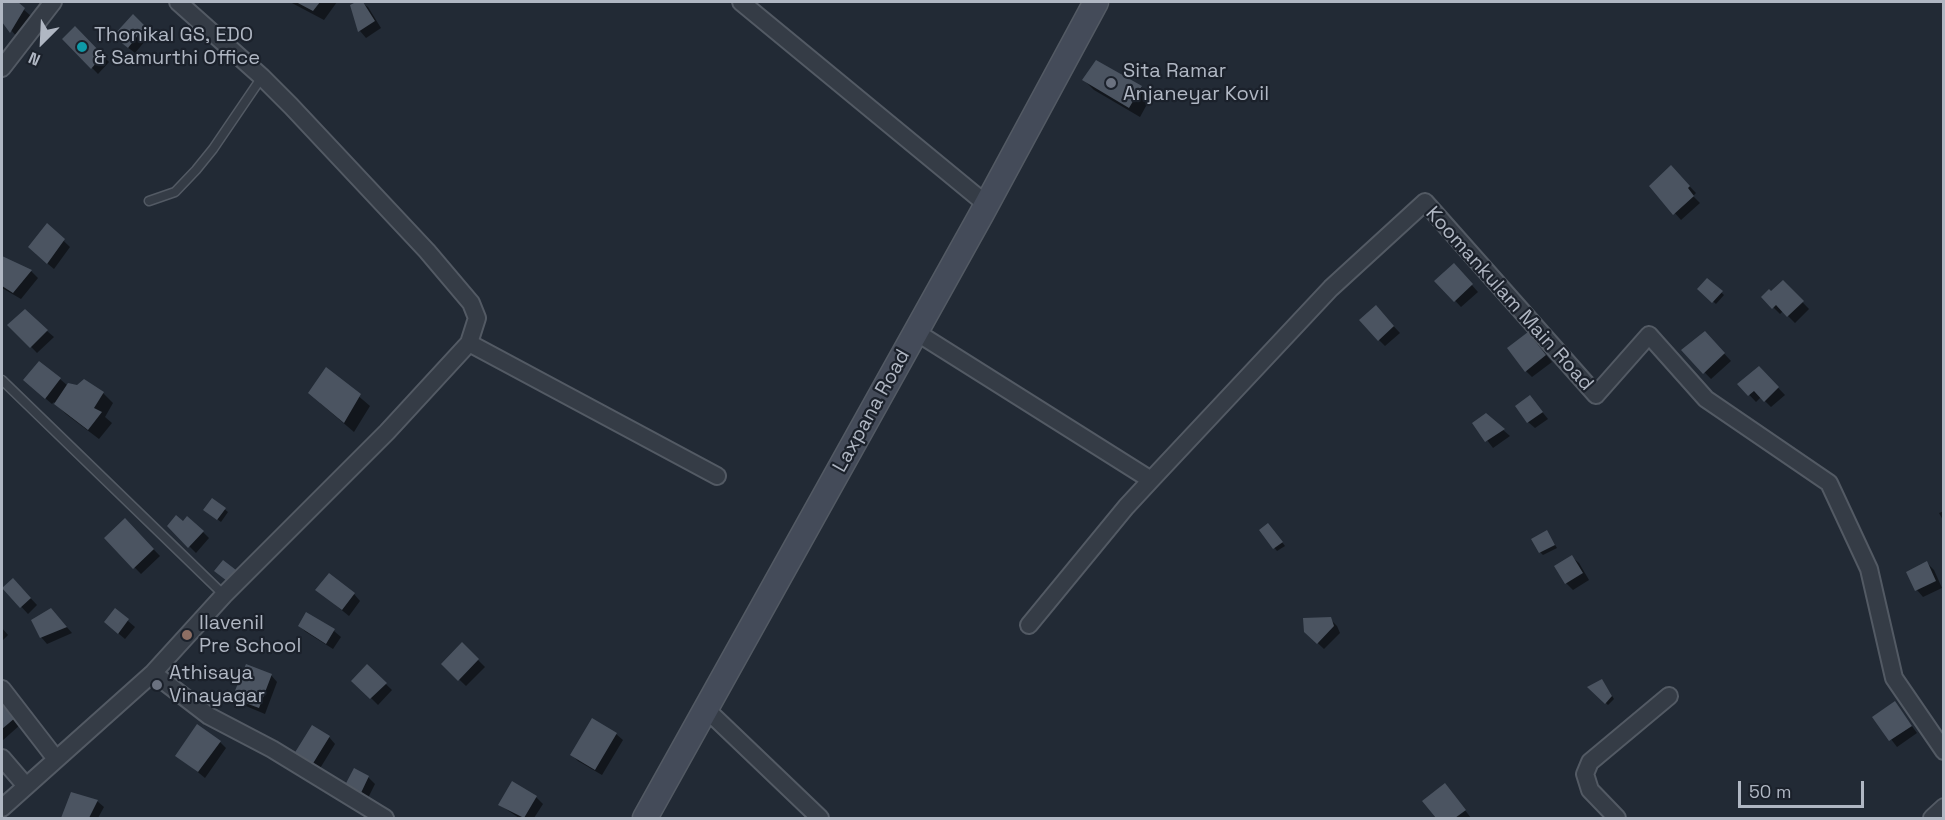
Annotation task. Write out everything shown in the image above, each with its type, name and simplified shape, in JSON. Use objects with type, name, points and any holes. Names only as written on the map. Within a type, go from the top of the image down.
[{"type":"street","points":[[2,68],[53,2]]},
{"type":"street","points":[[2,808],[153,673],[224,595],[387,432],[469,343],[477,318],[471,303],[427,251],[262,76],[178,2]]},
{"type":"street","points":[[741,2],[986,204]]},
{"type":"street","name":"Laxpana Road","points":[[645,819],[916,332],[1096,2]]},
{"type":"street","name":"Koomankulam Main Road","points":[[1029,625],[1151,480],[1331,288],[1425,202],[1596,395],[1649,335],[1706,399],[1829,483],[1869,569],[1894,678],[1944,752]]},
{"type":"street","points":[[916,332],[1151,480]]},
{"type":"street","points":[[469,343],[717,476]]},
{"type":"street","points":[[153,673],[209,716],[272,749],[385,819]]},
{"type":"street","points":[[2,689],[56,759]]},
{"type":"street","points":[[1617,819],[1590,790],[1585,774],[1590,762],[1669,696]]},
{"type":"street","points":[[707,710],[820,819]]},
{"type":"street","points":[[2,758],[26,786]]},
{"type":"street","points":[[1932,819],[1944,807]]},
{"type":"lane","points":[[149,201],[175,192],[196,170],[213,149],[262,76]]},
{"type":"lane","points":[[2,381],[224,595]]},
{"type":"building","points":[[2,2],[18,2],[25,8],[10,33],[2,22]]},
{"type":"building","points":[[296,2],[320,2],[313,11]]},
{"type":"building","points":[[363,2],[375,21],[358,32],[350,5]]},
{"type":"building","points":[[133,14],[145,26],[128,48],[113,36]]},
{"type":"building","name":"Thonikal GS, EDO & Samurthi Office","points":[[75,26],[103,55],[91,69],[62,39]]},
{"type":"building","name":"Sita Ramar Anjaneyar Kovil","points":[[1096,60],[1142,86],[1129,108],[1082,80]]},
{"type":"building","points":[[1671,165],[1690,186],[1688,188],[1694,196],[1673,215],[1649,186]]},
{"type":"building","points":[[47,223],[65,239],[47,264],[28,247]]},
{"type":"building","points":[[2,256],[32,270],[13,293],[2,286]]},
{"type":"building","points":[[1454,263],[1473,284],[1454,302],[1434,281]]},
{"type":"building","points":[[1707,278],[1723,291],[1712,303],[1697,289]]},
{"type":"building","points":[[1783,280],[1804,301],[1787,317],[1776,305],[1772,309],[1761,297]]},
{"type":"building","points":[[1376,305],[1394,326],[1378,341],[1359,320]]},
{"type":"building","points":[[25,309],[48,330],[30,348],[7,325]]},
{"type":"building","points":[[1705,331],[1725,353],[1703,374],[1681,350]]},
{"type":"building","points":[[1528,332],[1546,355],[1525,372],[1507,348]]},
{"type":"building","points":[[39,361],[61,378],[45,399],[23,380]]},
{"type":"building","points":[[1759,366],[1779,387],[1764,402],[1754,391],[1748,396],[1737,384]]},
{"type":"building","points":[[326,367],[361,394],[344,423],[308,393]]},
{"type":"building","points":[[84,379],[104,392],[94,408],[102,412],[88,430],[54,404],[68,383],[77,385]]},
{"type":"building","points":[[1530,395],[1543,412],[1527,423],[1515,406]]},
{"type":"building","points":[[1486,413],[1505,429],[1485,442],[1472,423]]},
{"type":"building","points":[[212,498],[226,508],[217,520],[203,510]]},
{"type":"building","points":[[176,515],[183,521],[187,516],[204,531],[188,548],[167,526]]},
{"type":"building","points":[[125,518],[154,549],[133,569],[104,538]]},
{"type":"building","points":[[1268,523],[1283,542],[1273,549],[1259,530]]},
{"type":"building","points":[[1547,530],[1555,545],[1539,553],[1531,539]]},
{"type":"building","points":[[1572,555],[1583,573],[1565,584],[1554,566]]},
{"type":"building","points":[[223,560],[236,570],[227,581],[214,571]]},
{"type":"building","points":[[1927,561],[1936,581],[1915,591],[1906,572]]},
{"type":"building","points":[[329,573],[355,593],[342,610],[315,590]]},
{"type":"building","points":[[13,578],[31,598],[20,608],[2,588]]},
{"type":"building","points":[[51,608],[67,627],[40,638],[31,620]]},
{"type":"building","points":[[115,608],[129,619],[118,634],[104,622]]},
{"type":"building","points":[[306,612],[335,629],[326,644],[298,626]]},
{"type":"building","points":[[1331,617],[1334,626],[1317,644],[1304,632],[1303,618]]},
{"type":"building","points":[[462,642],[479,659],[458,681],[441,664]]},
{"type":"building","points":[[246,664],[272,674],[259,708],[232,698]]},
{"type":"building","points":[[367,664],[387,683],[370,699],[351,681]]},
{"type":"building","points":[[1602,679],[1612,696],[1605,704],[1587,687]]},
{"type":"building","points":[[2,701],[15,718],[2,729]]},
{"type":"building","points":[[1895,701],[1912,726],[1889,741],[1872,717]]},
{"type":"building","points":[[592,718],[617,733],[595,770],[570,755]]},
{"type":"building","points":[[197,724],[221,741],[198,772],[175,756]]},
{"type":"building","points":[[312,725],[330,736],[312,765],[294,754]]},
{"type":"building","points":[[354,768],[369,776],[360,795],[344,787]]},
{"type":"building","points":[[512,781],[537,796],[524,818],[498,805]]},
{"type":"building","points":[[1445,783],[1466,810],[1455,818],[1436,818],[1422,801]]},
{"type":"building","points":[[71,792],[98,800],[89,818],[61,818]]},
{"type":"place","name":"Thonikal GS, EDO & Samurthi Office","points":[[82,47]]},
{"type":"place","name":"Sita Ramar Anjaneyar Kovil","points":[[1111,83]]},
{"type":"place","name":"Ilavenil Pre School","points":[[187,635]]},
{"type":"place","name":"Athisaya Vinayagar","points":[[157,685]]}]
